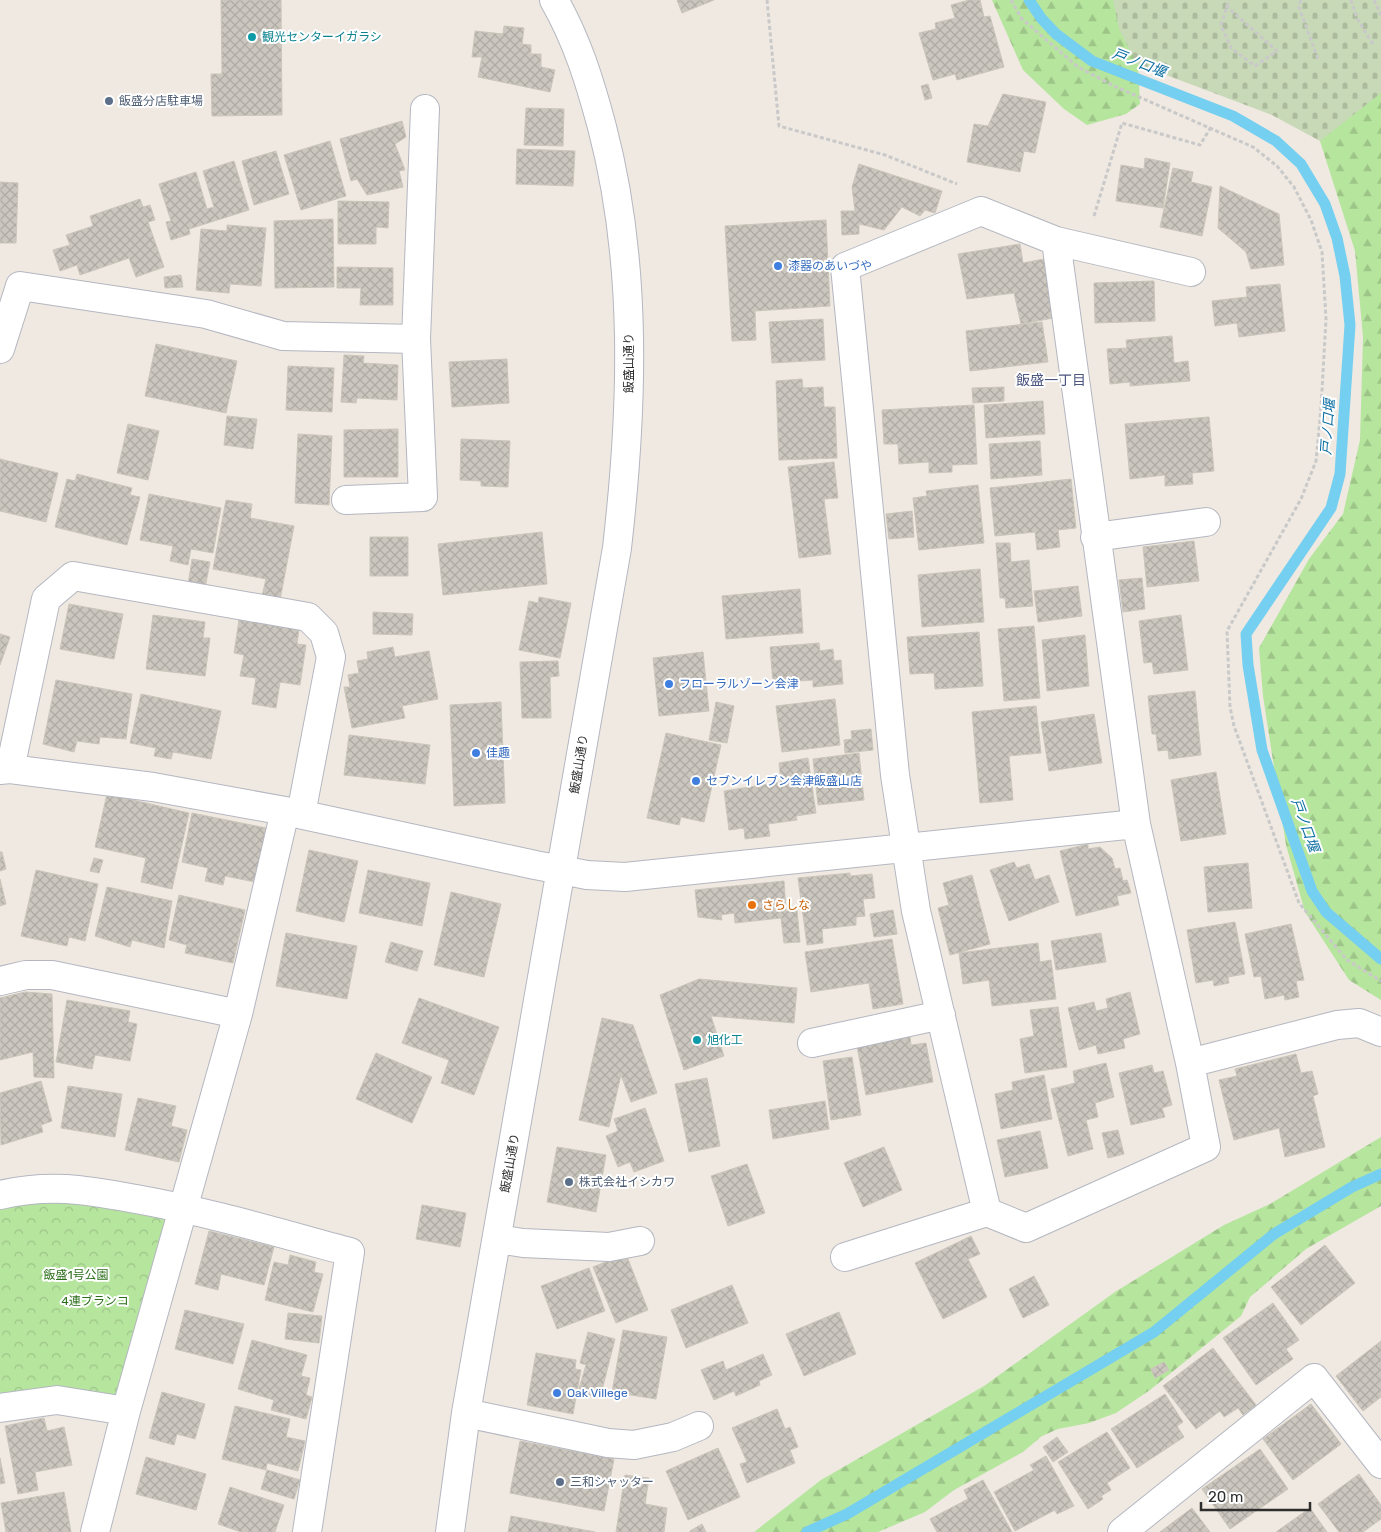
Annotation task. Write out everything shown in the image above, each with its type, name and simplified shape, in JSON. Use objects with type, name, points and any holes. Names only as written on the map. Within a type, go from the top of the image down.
[{"type":"street","name":"飯盛山通り","points":[[450,1532],[466,1413],[617,548],[627,464],[630,332],[621,218],[611,162],[590,81],[565,19],[554,0]]},
{"type":"street","points":[[346,500],[423,497],[416,339],[425,109]]},
{"type":"street","points":[[987,1212],[916,911],[894,775],[845,267],[981,211],[1056,241],[1191,272]]},
{"type":"street","points":[[845,1257],[987,1212],[1026,1228],[1206,1146],[1190,1063],[1136,824],[1095,537],[1056,241]]},
{"type":"street","points":[[0,349],[20,286],[206,314],[284,336],[416,339]]},
{"type":"street","points":[[1095,537],[1206,522]]},
{"type":"street","points":[[95,1532],[126,1410],[185,1208],[293,812],[331,657],[324,632],[308,617],[73,576],[46,598],[5,769],[153,787],[293,812],[562,870],[625,877],[906,846],[1136,824]]},
{"type":"street","points":[[0,981],[26,975],[52,975],[238,1014]]},
{"type":"street","points":[[812,1043],[941,1015]]},
{"type":"street","points":[[1190,1063],[1337,1025],[1359,1023],[1381,1032]]},
{"type":"street","points":[[0,1195],[16,1191],[71,1188],[185,1208],[350,1252],[307,1532]]},
{"type":"street","points":[[497,1239],[523,1243],[609,1247],[640,1241]]},
{"type":"street","points":[[1122,1532],[1314,1378],[1381,1464]]},
{"type":"street","points":[[0,1408],[57,1400],[126,1410]]},
{"type":"street","points":[[466,1413],[608,1443],[634,1445],[673,1438],[699,1426]]},
{"type":"path","points":[[767,0],[779,126],[885,154],[962,186],[981,211]]},
{"type":"path","points":[[1011,0],[1022,19],[1078,67],[1114,86],[1253,147],[1277,166],[1294,187],[1311,220],[1322,252],[1326,319],[1316,461],[1301,499],[1227,631],[1230,707],[1237,735],[1299,903],[1347,960],[1381,982]]},
{"type":"path","points":[[1226,6],[1277,51],[1255,66],[1231,48],[1220,25],[1226,6],[1229,0]]},
{"type":"path","points":[[1301,0],[1299,6],[1318,59]]},
{"type":"path","points":[[1351,0],[1357,18],[1374,46]]},
{"type":"path","points":[[1374,0],[1381,15]]},
{"type":"path","points":[[1084,248],[1122,123],[1200,145],[1211,127]]},
{"type":"green space","points":[[992,0],[1114,0],[1138,64],[1140,104],[1126,114],[1087,125],[1064,109],[1023,70]]},
{"type":"green space","points":[[1113,0],[1381,0],[1381,93],[1320,141],[1272,115],[1137,64],[1119,29]]},
{"type":"green space","points":[[1381,90],[1381,1000],[1349,980],[1305,912],[1286,845],[1263,696],[1259,648],[1309,559],[1343,514],[1360,440],[1363,337],[1355,251],[1319,138]]},
{"type":"green space","points":[[1381,1137],[1381,1206],[1306,1249],[1250,1297],[1241,1316],[1150,1390],[1116,1413],[1089,1423],[1058,1429],[1042,1436],[1023,1452],[954,1490],[925,1512],[878,1532],[754,1532],[821,1480],[984,1386],[1115,1292],[1224,1225],[1270,1204]]},
{"type":"green space","name":"飯盛1号公園","points":[[68,1196],[173,1214],[120,1400],[0,1401],[0,1204]]},
{"type":"building","name":"観光センターイガラシ","points":[[221,0],[281,0],[282,115],[212,116],[211,74],[222,74]]},
{"type":"building","points":[[677,0],[714,0],[682,13]]},
{"type":"building","points":[[969,0],[980,0],[984,17],[990,16],[1004,67],[957,80],[955,74],[933,80],[919,33],[936,29],[935,23],[955,18],[951,5]]},
{"type":"building","points":[[504,26],[524,28],[522,44],[531,45],[531,54],[541,54],[541,67],[555,70],[550,92],[478,77],[482,57],[472,57],[475,31],[503,34]]},
{"type":"building","points":[[928,84],[932,98],[925,100],[921,86]]},
{"type":"building","points":[[1003,94],[1046,102],[1035,153],[1024,151],[1020,172],[967,162],[974,124],[988,126]]},
{"type":"building","points":[[526,108],[564,109],[563,146],[524,145]]},
{"type":"building","points":[[402,121],[406,137],[395,144],[405,170],[399,171],[403,187],[367,195],[357,179],[351,181],[340,139]]},
{"type":"building","points":[[330,141],[346,196],[301,210],[284,155]]},
{"type":"building","points":[[517,149],[575,151],[573,186],[516,184]]},
{"type":"building","points":[[276,151],[289,194],[254,205],[242,161]]},
{"type":"building","points":[[1145,158],[1170,163],[1163,208],[1116,201],[1121,165],[1144,169]]},
{"type":"building","points":[[234,161],[249,210],[189,229],[190,234],[171,240],[166,222],[171,221],[159,184],[196,172],[207,209],[214,207],[203,171]]},
{"type":"building","points":[[859,164],[942,191],[935,213],[925,210],[920,216],[902,207],[884,230],[859,224],[859,234],[842,235],[841,211],[855,211],[852,187]]},
{"type":"building","points":[[1173,168],[1193,172],[1191,182],[1212,187],[1202,236],[1160,227]]},
{"type":"building","points":[[0,182],[18,183],[16,243],[0,243]]},
{"type":"building","points":[[1220,186],[1279,214],[1284,265],[1251,269],[1246,252],[1218,228]]},
{"type":"building","points":[[140,199],[143,207],[150,205],[155,220],[148,222],[164,267],[136,277],[129,258],[80,275],[77,265],[60,271],[53,250],[70,245],[66,235],[93,226],[90,216]]},
{"type":"building","points":[[338,201],[389,202],[388,228],[376,227],[376,244],[338,244]]},
{"type":"building","points":[[333,219],[334,287],[275,288],[274,221]]},
{"type":"building","name":"漆器のあいづや","points":[[826,220],[830,306],[755,311],[756,340],[732,341],[725,226]]},
{"type":"building","points":[[227,225],[266,228],[261,286],[230,284],[229,293],[196,290],[201,229],[227,231]]},
{"type":"building","points":[[1020,244],[1023,263],[1044,259],[1053,318],[1021,324],[1014,293],[967,299],[958,254]]},
{"type":"building","points":[[337,267],[393,268],[393,305],[360,305],[361,288],[337,288]]},
{"type":"building","points":[[181,275],[183,287],[165,288],[164,277]]},
{"type":"building","points":[[1154,281],[1155,321],[1095,323],[1094,283]]},
{"type":"building","points":[[1280,284],[1285,331],[1239,337],[1237,323],[1215,326],[1212,301],[1247,297],[1246,287]]},
{"type":"building","points":[[823,319],[825,360],[772,363],[769,322]]},
{"type":"building","points":[[1042,322],[1048,362],[970,371],[966,331]]},
{"type":"building","points":[[1172,336],[1174,363],[1188,361],[1190,381],[1130,386],[1130,382],[1110,384],[1107,349],[1127,348],[1126,340]]},
{"type":"building","points":[[156,344],[237,361],[226,413],[145,396]]},
{"type":"building","points":[[344,355],[364,356],[363,363],[398,365],[397,400],[357,398],[356,403],[341,402]]},
{"type":"building","points":[[507,359],[509,403],[452,407],[449,362]]},
{"type":"building","points":[[288,366],[334,368],[332,412],[286,410]]},
{"type":"building","points":[[802,379],[803,388],[823,387],[824,407],[835,407],[837,458],[779,460],[776,381]]},
{"type":"building","points":[[1004,387],[1004,401],[973,403],[972,388]]},
{"type":"building","points":[[1043,401],[1045,434],[986,438],[984,405]]},
{"type":"building","points":[[974,405],[977,464],[952,465],[952,472],[929,473],[929,462],[899,464],[898,444],[884,444],[882,410]]},
{"type":"building","points":[[227,416],[257,419],[253,449],[224,445]]},
{"type":"building","points":[[1209,417],[1214,471],[1192,473],[1193,484],[1165,486],[1165,475],[1130,479],[1125,424]]},
{"type":"building","points":[[128,424],[159,431],[148,480],[117,473]]},
{"type":"building","points":[[398,429],[398,477],[344,477],[344,430]]},
{"type":"building","points":[[298,434],[332,436],[329,505],[295,503]]},
{"type":"building","points":[[461,439],[510,441],[508,487],[481,486],[481,481],[460,480]]},
{"type":"building","points":[[1040,441],[1042,475],[991,479],[989,444]]},
{"type":"building","points":[[0,459],[58,473],[46,522],[0,511]]},
{"type":"building","points":[[834,462],[838,498],[824,499],[831,554],[799,558],[788,467]]},
{"type":"building","points":[[77,474],[132,488],[130,495],[140,497],[127,545],[55,527],[67,479],[75,481]]},
{"type":"building","points":[[1071,479],[1076,528],[1058,530],[1060,547],[1037,550],[1035,532],[995,536],[990,488]]},
{"type":"building","points":[[978,485],[984,543],[919,550],[913,498],[927,496],[926,491]]},
{"type":"building","points":[[149,494],[221,508],[213,553],[191,549],[188,565],[170,561],[173,546],[140,540]]},
{"type":"building","points":[[226,500],[252,504],[250,518],[294,526],[280,600],[262,596],[266,579],[213,569]]},
{"type":"building","points":[[912,511],[914,537],[889,539],[886,514]]},
{"type":"building","points":[[542,532],[547,584],[443,595],[438,544]]},
{"type":"building","points":[[370,537],[408,537],[408,576],[370,576]]},
{"type":"building","points":[[1194,541],[1199,581],[1147,587],[1143,547]]},
{"type":"building","points":[[996,543],[1010,543],[1011,562],[1029,560],[1033,606],[1006,608],[1005,598],[1000,598]]},
{"type":"building","points":[[192,559],[210,562],[205,588],[188,585]]},
{"type":"building","points":[[980,569],[984,622],[922,627],[918,575]]},
{"type":"building","points":[[1142,578],[1145,609],[1123,612],[1119,580]]},
{"type":"building","points":[[1078,586],[1082,616],[1038,622],[1034,591]]},
{"type":"building","points":[[800,589],[803,633],[726,639],[722,596]]},
{"type":"building","points":[[539,597],[571,603],[560,658],[519,650],[529,601],[538,603]]},
{"type":"building","points":[[69,604],[123,614],[114,659],[60,649]]},
{"type":"building","points":[[373,612],[413,614],[412,635],[373,634]]},
{"type":"building","points":[[153,615],[205,622],[203,638],[210,638],[205,676],[146,669]]},
{"type":"building","points":[[1181,615],[1188,670],[1154,674],[1152,662],[1144,663],[1139,621]]},
{"type":"building","points":[[239,620],[299,629],[297,644],[306,645],[300,685],[280,682],[276,708],[252,704],[256,678],[240,676],[244,655],[234,653]]},
{"type":"building","points":[[1034,626],[1040,698],[1004,701],[998,629]]},
{"type":"building","points":[[979,632],[983,686],[935,689],[934,673],[910,674],[907,637]]},
{"type":"building","points":[[0,634],[10,637],[0,665]]},
{"type":"building","points":[[1085,635],[1089,686],[1047,691],[1042,640]]},
{"type":"building","points":[[819,643],[820,651],[833,649],[834,661],[841,660],[843,684],[813,687],[813,680],[773,683],[770,647]]},
{"type":"building","points":[[393,647],[395,657],[429,651],[438,699],[402,706],[405,718],[352,728],[344,687],[350,687],[348,675],[359,673],[357,661],[368,659],[367,652]]},
{"type":"building","points":[[703,652],[709,711],[659,716],[653,658]]},
{"type":"building","points":[[558,661],[559,676],[550,677],[551,718],[522,718],[520,662]]},
{"type":"building","points":[[56,680],[132,694],[126,739],[100,737],[99,744],[77,741],[74,752],[43,744]]},
{"type":"building","points":[[1195,691],[1201,755],[1169,759],[1168,750],[1158,751],[1156,734],[1152,734],[1148,696]]},
{"type":"building","points":[[141,694],[221,711],[211,759],[173,752],[171,759],[154,756],[156,748],[130,743]]},
{"type":"building","points":[[835,699],[840,745],[782,752],[776,706]]},
{"type":"building","points":[[501,702],[505,803],[454,806],[450,705]]},
{"type":"building","points":[[716,702],[734,706],[727,743],[709,740]]},
{"type":"building","points":[[1036,706],[1041,753],[1009,756],[1013,800],[980,803],[972,712]]},
{"type":"building","points":[[1094,714],[1102,763],[1049,771],[1041,722]]},
{"type":"building","points":[[871,729],[873,750],[845,753],[844,740],[852,739],[851,731]]},
{"type":"building","points":[[666,733],[721,745],[704,822],[681,817],[679,825],[647,818]]},
{"type":"building","points":[[349,735],[430,745],[425,784],[344,775]]},
{"type":"building","points":[[859,753],[864,800],[818,805],[813,759]]},
{"type":"building","points":[[808,758],[816,813],[796,816],[797,820],[768,824],[770,836],[745,839],[744,828],[729,830],[724,791],[781,782],[779,763]]},
{"type":"building","points":[[1216,772],[1226,834],[1181,841],[1171,780]]},
{"type":"building","points":[[107,794],[189,813],[172,889],[141,882],[146,858],[95,847]]},
{"type":"building","points":[[192,813],[266,828],[255,882],[225,876],[223,885],[205,881],[208,868],[182,862]]},
{"type":"building","points":[[1088,844],[1088,849],[1100,847],[1112,858],[1115,869],[1120,868],[1123,881],[1127,880],[1131,893],[1117,896],[1119,905],[1076,916],[1060,851]]},
{"type":"building","points":[[309,850],[358,861],[344,922],[296,911]]},
{"type":"building","points":[[0,852],[2,852],[6,869],[0,871]]},
{"type":"building","points":[[94,858],[103,860],[99,873],[90,871]]},
{"type":"building","points":[[1014,862],[1017,868],[1029,864],[1035,880],[1049,875],[1059,902],[1009,921],[990,870]]},
{"type":"building","points":[[1248,863],[1252,908],[1208,912],[1204,867]]},
{"type":"building","points":[[36,870],[98,884],[85,941],[69,937],[67,946],[21,936]]},
{"type":"building","points":[[368,870],[430,883],[422,926],[359,913]]},
{"type":"building","points":[[850,873],[850,876],[872,874],[875,898],[863,899],[865,916],[856,917],[856,925],[822,929],[823,943],[807,945],[798,878]]},
{"type":"building","points":[[972,875],[990,944],[950,955],[938,908],[949,905],[943,883]]},
{"type":"building","points":[[0,879],[6,904],[0,906]]},
{"type":"building","points":[[784,881],[786,911],[797,910],[800,942],[784,943],[781,918],[735,923],[734,913],[721,915],[722,920],[698,917],[695,890]]},
{"type":"building","points":[[107,887],[172,901],[164,948],[132,940],[130,947],[95,936]]},
{"type":"building","points":[[451,892],[501,904],[484,977],[434,965]]},
{"type":"building","points":[[179,895],[245,910],[233,963],[185,953],[187,945],[169,940]]},
{"type":"building","points":[[893,910],[897,934],[874,937],[870,914]]},
{"type":"building","points":[[1235,922],[1245,974],[1228,977],[1229,983],[1214,986],[1213,980],[1196,983],[1187,930]]},
{"type":"building","points":[[1291,924],[1304,980],[1296,981],[1299,997],[1285,1000],[1284,995],[1265,999],[1261,976],[1254,977],[1245,934]]},
{"type":"building","points":[[286,933],[357,946],[347,999],[276,986]]},
{"type":"building","points":[[1101,933],[1106,962],[1056,970],[1051,941]]},
{"type":"building","points":[[892,939],[903,1004],[873,1009],[869,983],[811,992],[805,952]]},
{"type":"building","points":[[391,942],[423,951],[417,971],[385,962]]},
{"type":"building","points":[[1038,943],[1040,962],[1051,960],[1056,999],[992,1006],[989,980],[963,984],[959,953]]},
{"type":"building","name":"旭化工","points":[[699,979],[797,988],[794,1023],[711,1016],[724,1056],[684,1070],[660,995]]},
{"type":"building","points":[[25,992],[52,994],[54,1078],[34,1077],[33,1052],[0,1060],[0,998]]},
{"type":"building","points":[[1130,992],[1140,1034],[1123,1039],[1125,1048],[1098,1054],[1096,1045],[1079,1050],[1068,1008],[1094,1002],[1096,1011],[1108,1008],[1106,999]]},
{"type":"building","points":[[419,998],[499,1027],[474,1095],[441,1083],[449,1060],[402,1043]]},
{"type":"building","points":[[67,1000],[130,1011],[128,1022],[137,1024],[130,1061],[95,1055],[92,1069],[56,1062]]},
{"type":"building","points":[[1058,1007],[1067,1067],[1025,1073],[1020,1039],[1034,1036],[1030,1010]]},
{"type":"building","points":[[602,1018],[633,1025],[657,1093],[631,1102],[621,1075],[609,1127],[579,1120]]},
{"type":"building","points":[[910,1036],[911,1045],[926,1043],[933,1082],[866,1095],[857,1046]]},
{"type":"building","points":[[376,1053],[432,1077],[412,1123],[356,1099]]},
{"type":"building","points":[[1296,1054],[1301,1073],[1312,1071],[1318,1094],[1313,1096],[1325,1147],[1285,1157],[1279,1128],[1234,1140],[1219,1080],[1237,1076],[1235,1069]]},
{"type":"building","points":[[852,1057],[861,1115],[831,1120],[823,1061]]},
{"type":"building","points":[[1106,1063],[1114,1097],[1095,1103],[1098,1117],[1086,1120],[1093,1149],[1068,1156],[1051,1089],[1075,1083],[1073,1071]]},
{"type":"building","points":[[1152,1065],[1154,1073],[1163,1071],[1172,1105],[1162,1108],[1165,1117],[1131,1125],[1119,1073]]},
{"type":"building","points":[[1044,1075],[1052,1119],[1001,1129],[995,1094],[1013,1090],[1012,1082]]},
{"type":"building","points":[[707,1078],[720,1146],[689,1152],[675,1084]]},
{"type":"building","points":[[41,1081],[52,1121],[41,1125],[43,1132],[1,1145],[0,1093]]},
{"type":"building","points":[[68,1086],[122,1094],[115,1137],[61,1128]]},
{"type":"building","points":[[138,1098],[176,1106],[171,1126],[187,1130],[179,1162],[125,1150]]},
{"type":"building","points":[[825,1101],[829,1129],[773,1139],[769,1110]]},
{"type":"building","points":[[645,1108],[664,1161],[634,1172],[630,1162],[618,1167],[606,1136],[618,1131],[614,1119]]},
{"type":"building","points":[[1118,1130],[1124,1154],[1108,1158],[1102,1133]]},
{"type":"building","points":[[1040,1131],[1048,1168],[1005,1177],[997,1140]]},
{"type":"building","points":[[557,1147],[606,1155],[596,1212],[547,1202]]},
{"type":"building","points":[[884,1147],[902,1190],[863,1207],[844,1163]]},
{"type":"building","points":[[747,1164],[765,1213],[728,1226],[711,1176]]},
{"type":"building","points":[[422,1205],[466,1213],[460,1247],[416,1239]]},
{"type":"building","points":[[209,1231],[274,1247],[264,1285],[221,1274],[218,1290],[195,1284]]},
{"type":"building","points":[[971,1236],[980,1254],[968,1259],[987,1297],[943,1319],[915,1263]]},
{"type":"building","points":[[1325,1245],[1355,1283],[1301,1325],[1271,1287]]},
{"type":"building","points":[[626,1254],[648,1310],[616,1323],[593,1267]]},
{"type":"building","points":[[290,1255],[316,1262],[314,1272],[323,1274],[313,1312],[265,1300],[274,1262],[288,1265]]},
{"type":"building","points":[[589,1268],[605,1311],[557,1329],[541,1286]]},
{"type":"building","points":[[1034,1276],[1049,1305],[1023,1318],[1009,1289]]},
{"type":"building","points":[[732,1285],[748,1323],[686,1348],[671,1310]]},
{"type":"building","points":[[1273,1303],[1299,1340],[1286,1349],[1293,1359],[1256,1385],[1223,1338]]},
{"type":"building","points":[[185,1310],[244,1324],[233,1364],[175,1349]]},
{"type":"building","points":[[839,1312],[856,1354],[804,1376],[786,1334]]},
{"type":"building","points":[[288,1313],[322,1316],[319,1343],[285,1339]]},
{"type":"building","points":[[623,1330],[667,1337],[656,1399],[612,1392]]},
{"type":"building","points":[[588,1332],[615,1339],[600,1398],[578,1392],[586,1365],[580,1363]]},
{"type":"building","points":[[252,1340],[307,1355],[301,1376],[310,1378],[306,1395],[312,1397],[306,1419],[271,1410],[274,1400],[238,1389]]},
{"type":"building","points":[[1381,1341],[1381,1397],[1363,1411],[1336,1376]]},
{"type":"building","points":[[1213,1348],[1256,1405],[1243,1415],[1238,1408],[1224,1417],[1220,1411],[1196,1429],[1163,1386]]},
{"type":"building","points":[[536,1353],[576,1360],[575,1369],[581,1370],[573,1414],[527,1405]]},
{"type":"building","points":[[763,1354],[772,1375],[759,1381],[760,1385],[736,1396],[734,1391],[714,1400],[701,1370],[723,1361],[726,1370]]},
{"type":"building","points":[[1164,1362],[1169,1370],[1155,1378],[1151,1369]]},
{"type":"building","points":[[162,1392],[205,1404],[195,1439],[177,1434],[174,1445],[149,1438]]},
{"type":"building","points":[[1165,1394],[1183,1422],[1177,1426],[1184,1437],[1137,1468],[1111,1429]]},
{"type":"building","points":[[1311,1404],[1341,1444],[1293,1480],[1263,1439]]},
{"type":"building","points":[[235,1406],[290,1419],[286,1437],[305,1441],[298,1471],[267,1463],[266,1470],[222,1459]]},
{"type":"building","points":[[777,1409],[785,1429],[790,1427],[798,1447],[790,1450],[795,1463],[747,1483],[740,1464],[747,1462],[732,1428]]},
{"type":"building","points":[[44,1418],[47,1431],[64,1427],[72,1465],[35,1472],[38,1490],[18,1494],[5,1426]]},
{"type":"building","points":[[1107,1432],[1130,1468],[1107,1483],[1111,1490],[1101,1496],[1103,1499],[1088,1509],[1058,1462]]},
{"type":"building","points":[[1057,1437],[1068,1452],[1053,1462],[1043,1447]]},
{"type":"building","points":[[520,1441],[614,1459],[604,1511],[510,1493]]},
{"type":"building","points":[[718,1448],[740,1497],[688,1520],[666,1471]]},
{"type":"building","points":[[1260,1449],[1288,1489],[1230,1529],[1202,1489]]},
{"type":"building","points":[[1046,1456],[1074,1506],[1057,1514],[1055,1510],[1015,1531],[994,1492],[1034,1470],[1030,1465]]},
{"type":"building","points":[[146,1457],[206,1474],[196,1510],[136,1494]]},
{"type":"building","points":[[0,1458],[5,1483],[0,1484]]},
{"type":"building","points":[[267,1470],[300,1480],[294,1499],[261,1489]]},
{"type":"building","points":[[1359,1474],[1381,1505],[1381,1519],[1363,1532],[1339,1532],[1318,1504]]},
{"type":"building","points":[[625,1475],[649,1478],[645,1504],[667,1508],[664,1532],[616,1532]]},
{"type":"building","points":[[983,1480],[1012,1532],[937,1532],[930,1519],[968,1499],[964,1490]]},
{"type":"building","points":[[230,1487],[284,1505],[275,1532],[241,1532],[218,1524]]},
{"type":"building","points":[[64,1492],[71,1532],[6,1532],[1,1503]]},
{"type":"building","points":[[1192,1508],[1210,1532],[1160,1532]]},
{"type":"building","points":[[1310,1508],[1327,1532],[1276,1532]]},
{"type":"building","points":[[511,1516],[595,1532],[508,1532]]},
{"type":"building","points":[[702,1524],[706,1532],[690,1532],[690,1531]]},
{"type":"waterway","name":"戸ノ口堰","points":[[1029,0],[1041,18],[1056,34],[1092,61],[1233,116],[1276,141],[1301,164],[1325,204],[1337,238],[1345,276],[1350,325],[1340,474],[1331,508],[1246,634],[1248,665],[1262,750],[1312,891],[1326,912],[1381,959]]},
{"type":"waterway","points":[[807,1532],[847,1514],[1154,1332],[1274,1234],[1352,1187],[1381,1174]]},
{"type":"place","name":"観光センターイガラシ","points":[[252,37]]},
{"type":"place","name":"飯盛分店駐車場","points":[[109,101]]},
{"type":"place","name":"漆器のあいづや","points":[[778,266]]},
{"type":"place","name":"フローラルゾーン会津","points":[[669,684]]},
{"type":"place","name":"佳趣","points":[[476,753]]},
{"type":"place","name":"セブンイレブン会津飯盛山店","points":[[696,781]]},
{"type":"place","name":"さらしな","points":[[752,905]]},
{"type":"place","name":"旭化工","points":[[697,1040]]},
{"type":"place","name":"株式会社イシカワ","points":[[569,1182]]},
{"type":"place","name":"Oak Villege","points":[[557,1393]]},
{"type":"place","name":"三和シャッター","points":[[560,1482]]},
{"type":"district","name":"飯盛一丁目","points":[[1051,380]]},
{"type":"park label","name":"4連ブランコ","points":[[95,1301]]}]
